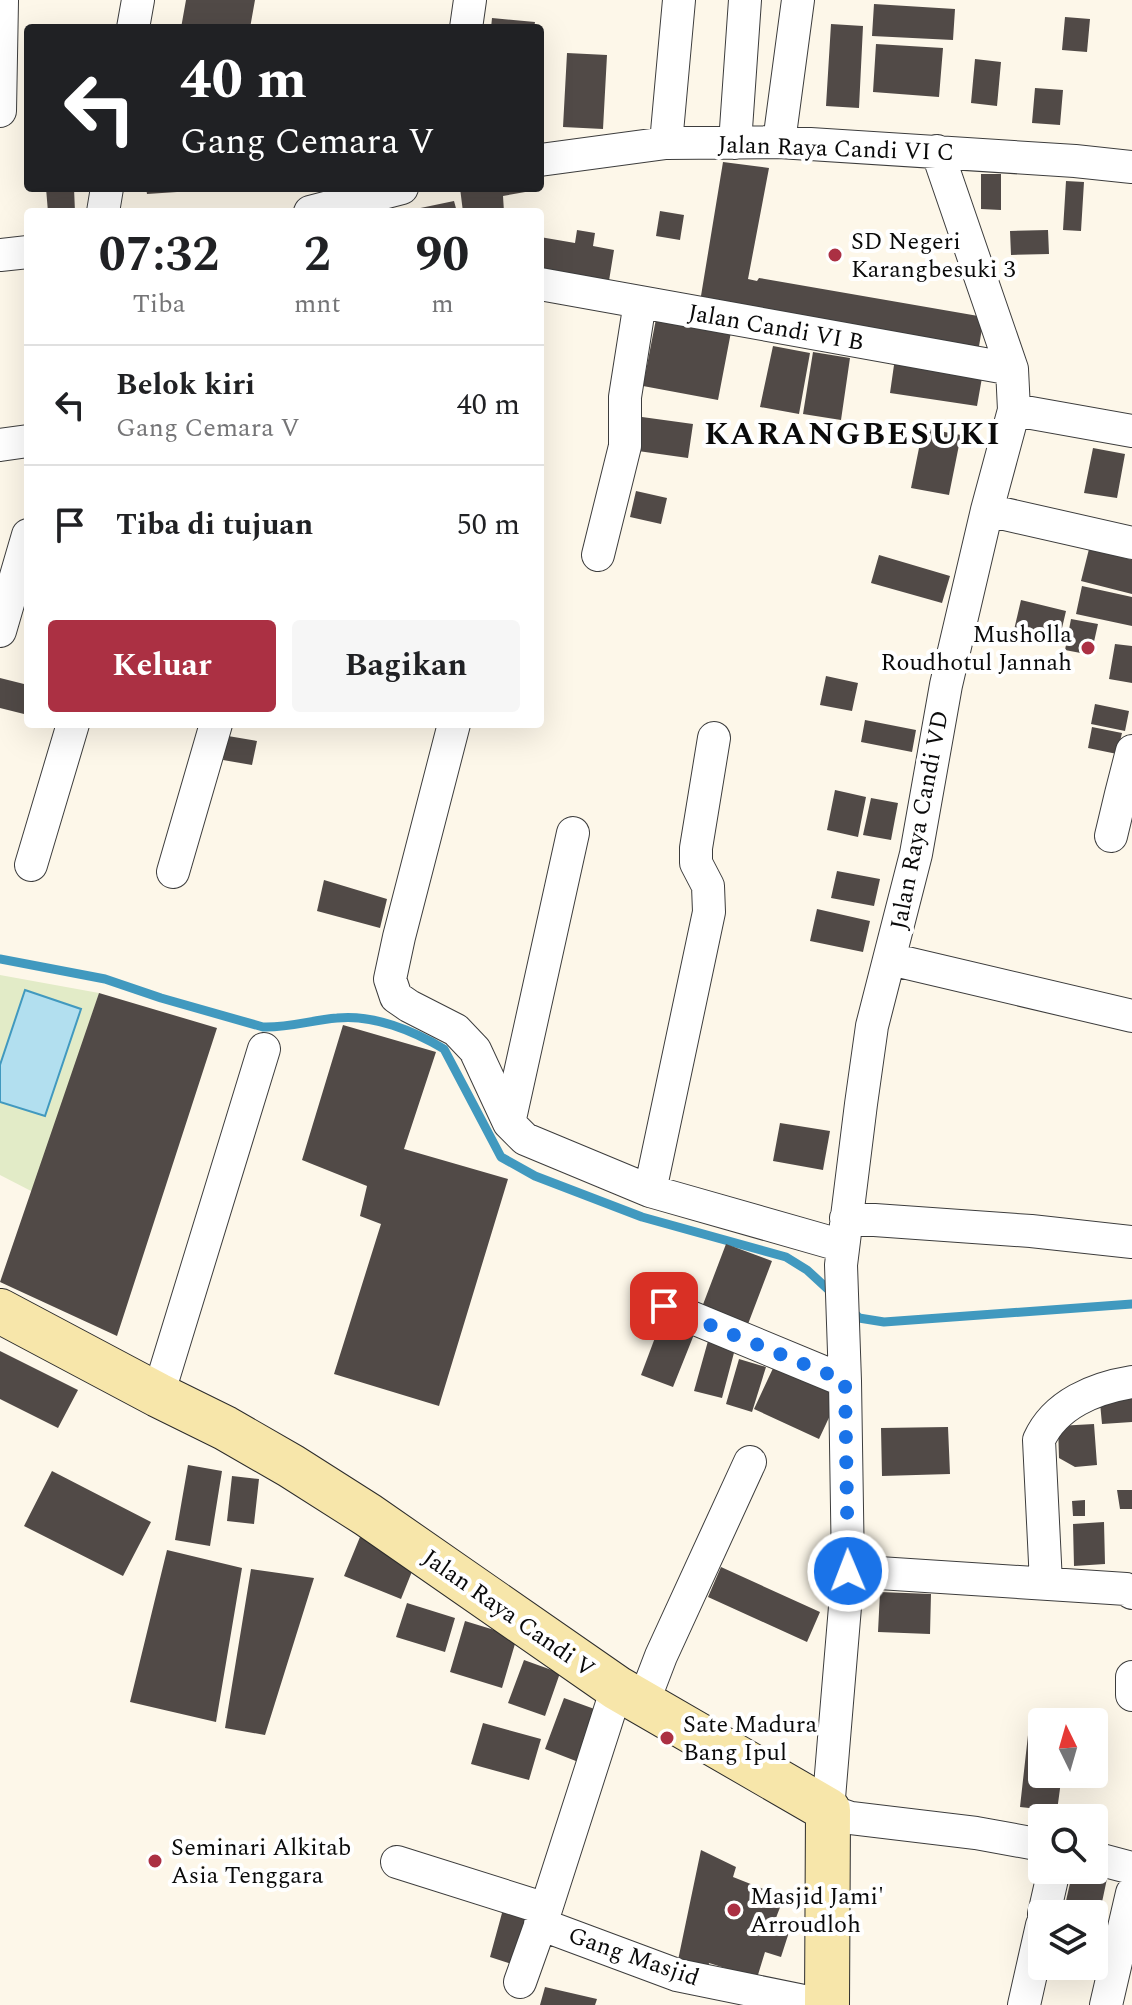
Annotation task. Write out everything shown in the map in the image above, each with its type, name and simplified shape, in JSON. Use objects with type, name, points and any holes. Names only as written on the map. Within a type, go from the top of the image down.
[{"type":"street","points":[[134,24],[138,0]]},
{"type":"street","points":[[467,24],[470,0]]},
{"type":"street","points":[[666,143],[679,0]]},
{"type":"street","points":[[735,143],[745,0]]},
{"type":"street","points":[[779,142],[798,0]]},
{"type":"street","points":[[0,111],[2,1]]},
{"type":"street","name":"Jalan Raya Candi VI C","points":[[544,159],[666,143],[779,142],[1132,167]]},
{"type":"street","name":"Jalan Raya Candi VD","points":[[828,1810],[848,1571],[843,1243],[872,1026],[916,854],[946,685],[1014,410],[1012,369],[937,151]]},
{"type":"street","points":[[325,208],[387,192]]},
{"type":"street","points":[[0,255],[24,252]]},
{"type":"street","name":"Jalan Candi VI B","points":[[544,285],[1012,369]]},
{"type":"street","points":[[598,555],[625,446],[625,397],[640,302]]},
{"type":"street","points":[[1014,410],[1132,431]]},
{"type":"street","points":[[0,445],[24,442]]},
{"type":"street","points":[[987,510],[1132,543]]},
{"type":"street","points":[[0,631],[24,549]]},
{"type":"street","points":[[31,865],[72,728]]},
{"type":"street","points":[[173,872],[215,728]]},
{"type":"street","points":[[453,728],[390,979],[396,997],[456,1030],[475,1050],[509,1123],[525,1139],[650,1191],[843,1243],[1031,1231],[1132,1242]]},
{"type":"street","points":[[650,1191],[709,912],[708,886],[696,863],[696,848],[714,738]]},
{"type":"street","points":[[1111,836],[1127,796],[1132,751]]},
{"type":"street","points":[[509,1123],[573,833]]},
{"type":"street","points":[[890,959],[1132,1016]]},
{"type":"street","points":[[158,1395],[264,1049]]},
{"type":"street","points":[[664,1306],[845,1381]]},
{"type":"street","name":"Jalan Raya Candi V","points":[[0,1311],[225,1428],[291,1466],[368,1515],[630,1696],[828,1810],[851,1818],[1028,1842]]},
{"type":"street","points":[[1046,1583],[1039,1440],[1046,1424],[1058,1413],[1108,1386],[1132,1382]]},
{"type":"street","points":[[520,1982],[630,1696],[661,1656],[750,1462]]},
{"type":"street","points":[[848,1571],[1126,1589],[1132,1593]]},
{"type":"street","points":[[1132,1677],[1132,1695]]},
{"type":"street","points":[[825,2005],[828,1810]]},
{"type":"street","name":"Gang Masjid","points":[[397,1862],[543,1916],[677,1975],[825,2005]]},
{"type":"street","points":[[1108,1862],[1132,1868]]},
{"type":"street","points":[[1106,2005],[1132,1893]]},
{"type":"street","points":[[1024,2005],[1030,1980]]},
{"type":"green space","points":[[0,975],[99,993],[33,1192],[0,1175]]},
{"type":"water","points":[[25,990],[81,1009],[45,1116],[0,1102],[0,1065]]},
{"type":"building","points":[[186,0],[255,0],[251,24],[182,24]]},
{"type":"building","points":[[874,4],[955,9],[953,40],[872,36]]},
{"type":"building","points":[[1065,17],[1090,19],[1087,52],[1062,50]]},
{"type":"building","points":[[492,18],[535,22],[535,24],[491,24]]},
{"type":"building","points":[[831,24],[863,26],[859,108],[826,106]]},
{"type":"building","points":[[876,44],[943,48],[939,97],[873,92]]},
{"type":"building","points":[[567,53],[607,55],[603,129],[563,127]]},
{"type":"building","points":[[975,59],[1001,62],[997,106],[971,103]]},
{"type":"building","points":[[1035,88],[1063,90],[1060,125],[1032,123]]},
{"type":"building","points":[[723,162],[769,168],[748,279],[757,281],[759,278],[984,317],[978,352],[699,308]]},
{"type":"building","points":[[981,174],[1001,174],[1001,210],[981,209]]},
{"type":"building","points":[[1066,181],[1084,182],[1081,231],[1063,230]]},
{"type":"building","points":[[46,192],[74,192],[75,208],[48,208]]},
{"type":"building","points":[[460,192],[525,192],[503,196],[504,208],[462,208]]},
{"type":"building","points":[[454,201],[456,208],[420,208]]},
{"type":"building","points":[[660,211],[684,215],[680,240],[656,236]]},
{"type":"building","points":[[577,230],[595,233],[593,246],[614,250],[608,287],[544,277],[544,238],[575,243]]},
{"type":"building","points":[[1048,230],[1049,254],[1011,255],[1010,231]]},
{"type":"building","points":[[656,319],[731,332],[718,400],[643,386]]},
{"type":"building","points":[[773,346],[810,353],[799,414],[760,407]]},
{"type":"building","points":[[813,352],[850,358],[841,420],[803,414]]},
{"type":"building","points":[[895,358],[983,372],[977,406],[890,393]]},
{"type":"building","points":[[642,417],[693,424],[688,458],[638,451]]},
{"type":"building","points":[[923,428],[961,435],[949,495],[911,488]]},
{"type":"building","points":[[1093,448],[1125,454],[1117,498],[1084,493]]},
{"type":"building","points":[[636,491],[667,498],[661,524],[630,517]]},
{"type":"building","points":[[1089,549],[1132,560],[1132,594],[1081,581]]},
{"type":"building","points":[[879,555],[950,576],[942,603],[871,583]]},
{"type":"building","points":[[1082,586],[1132,597],[1132,626],[1076,614]]},
{"type":"building","points":[[1021,600],[1066,611],[1059,641],[1014,630]]},
{"type":"building","points":[[1071,619],[1098,624],[1091,655],[1065,650]]},
{"type":"building","points":[[1115,644],[1132,646],[1132,683],[1109,679]]},
{"type":"building","points":[[826,676],[858,683],[852,711],[820,705]]},
{"type":"building","points":[[0,678],[24,684],[24,714],[0,708]]},
{"type":"building","points":[[1095,704],[1129,711],[1125,731],[1091,724]]},
{"type":"building","points":[[865,720],[916,730],[912,752],[861,742]]},
{"type":"building","points":[[1092,727],[1122,733],[1117,754],[1088,748]]},
{"type":"building","points":[[228,736],[257,741],[252,765],[223,760]]},
{"type":"building","points":[[835,790],[866,797],[858,837],[827,830]]},
{"type":"building","points":[[871,798],[898,803],[891,840],[863,835]]},
{"type":"building","points":[[837,871],[880,879],[874,906],[831,898]]},
{"type":"building","points":[[324,880],[387,899],[380,928],[317,911]]},
{"type":"building","points":[[817,909],[870,921],[863,952],[810,941]]},
{"type":"building","points":[[99,993],[217,1028],[117,1336],[0,1282]]},
{"type":"building","points":[[343,1025],[436,1052],[404,1149],[508,1179],[439,1406],[334,1374],[381,1224],[360,1216],[367,1186],[302,1160]]},
{"type":"building","points":[[780,1123],[830,1131],[823,1170],[773,1161]]},
{"type":"building","points":[[726,1244],[772,1261],[745,1332],[699,1315]]},
{"type":"building","points":[[662,1319],[695,1332],[673,1387],[641,1375]]},
{"type":"building","points":[[708,1341],[735,1349],[722,1398],[694,1391]]},
{"type":"building","points":[[0,1351],[78,1390],[58,1428],[0,1399]]},
{"type":"building","points":[[739,1359],[766,1367],[752,1412],[726,1404]]},
{"type":"building","points":[[775,1364],[840,1394],[819,1439],[754,1409]]},
{"type":"building","points":[[1132,1389],[1132,1422],[1102,1424],[1099,1392]]},
{"type":"building","points":[[1094,1424],[1097,1465],[1075,1467],[1059,1458],[1058,1426]]},
{"type":"building","points":[[948,1427],[950,1474],[882,1476],[881,1428]]},
{"type":"building","points":[[188,1465],[222,1471],[210,1546],[175,1540]]},
{"type":"building","points":[[52,1471],[151,1522],[123,1576],[24,1526]]},
{"type":"building","points":[[232,1476],[259,1479],[254,1524],[227,1521]]},
{"type":"building","points":[[1117,1490],[1132,1490],[1132,1509],[1120,1509]]},
{"type":"building","points":[[1085,1500],[1085,1516],[1073,1516],[1072,1501]]},
{"type":"building","points":[[1104,1522],[1105,1564],[1074,1566],[1073,1524]]},
{"type":"building","points":[[360,1537],[417,1559],[401,1599],[344,1576]]},
{"type":"building","points":[[167,1550],[242,1568],[216,1722],[130,1702]]},
{"type":"building","points":[[721,1567],[820,1612],[807,1642],[708,1597]]},
{"type":"building","points":[[251,1569],[314,1578],[265,1735],[225,1728]]},
{"type":"building","points":[[880,1592],[931,1594],[930,1634],[878,1632]]},
{"type":"building","points":[[407,1603],[455,1618],[445,1652],[396,1637]]},
{"type":"building","points":[[465,1621],[517,1637],[502,1688],[450,1672]]},
{"type":"building","points":[[524,1660],[560,1673],[545,1716],[508,1703]]},
{"type":"building","points":[[564,1698],[600,1711],[581,1763],[545,1749]]},
{"type":"building","points":[[483,1723],[541,1739],[529,1780],[471,1764]]},
{"type":"building","points":[[1028,1735],[1028,1788],[1060,1788],[1058,1804],[1020,1807]]},
{"type":"building","name":"Masjid Jami' Arroudloh","points":[[701,1850],[736,1867],[733,1877],[784,1897],[774,1923],[790,1929],[781,1957],[765,1952],[757,1978],[709,1963],[707,1973],[677,1965]]},
{"type":"building","points":[[1070,1884],[1106,1884],[1102,1900],[1066,1900]]},
{"type":"building","points":[[505,1902],[534,1912],[518,1966],[490,1957]]},
{"type":"building","points":[[545,1987],[597,1999],[595,2005],[540,2005]]},
{"type":"waterway","points":[[0,959],[105,979],[263,1027],[351,1017],[379,1021],[406,1030],[444,1049],[501,1157],[535,1176],[642,1217],[786,1257],[807,1270],[832,1293]]},
{"type":"waterway","points":[[852,1311],[859,1318],[884,1322],[1132,1304]]},
{"type":"place","name":"SD Negeri Karangbesuki 3","points":[[835,255]]},
{"type":"place","name":"Musholla Roudhotul Jannah","points":[[1088,648]]},
{"type":"place","name":"Sate Madura Bang Ipul","points":[[667,1738]]},
{"type":"place","name":"Seminari Alkitab Asia Tenggara","points":[[155,1861]]},
{"type":"place","name":"Masjid Jami' Arroudloh","points":[[734,1910]]},
{"type":"district","name":"KARANGBESUKI","points":[[853,433]]},
{"type":"route","points":[[664,1306],[845,1381],[848,1571]]}]
